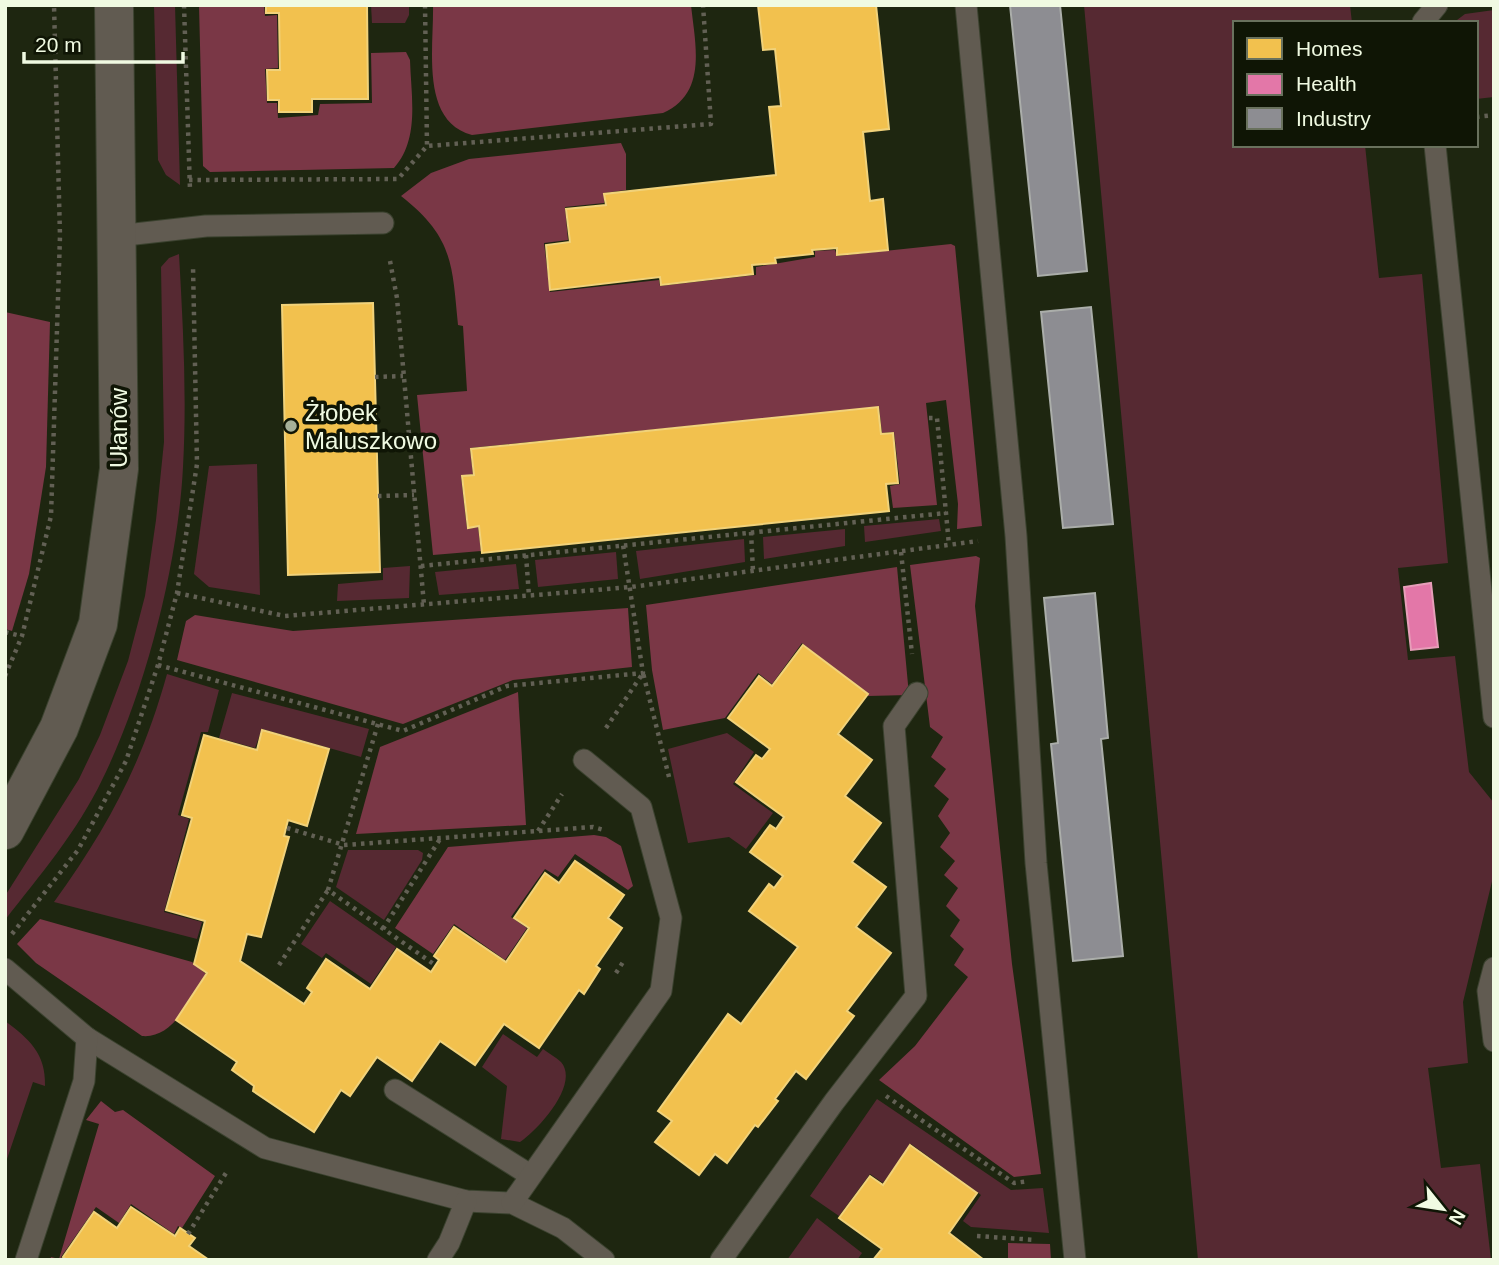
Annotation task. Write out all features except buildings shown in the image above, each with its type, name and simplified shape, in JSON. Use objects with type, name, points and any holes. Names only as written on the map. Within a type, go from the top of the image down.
[{"type":"street","name":"Ułanów","points":[[5,830],[59,729],[98,624],[119,469],[114,5]]},
{"type":"lane","points":[[966,5],[1016,536],[1035,863],[1075,1260]]},
{"type":"lane","points":[[1424,21],[1437,5]]},
{"type":"lane","points":[[1435,147],[1494,717]]},
{"type":"lane","points":[[117,236],[206,226],[383,223]]},
{"type":"lane","points":[[720,1260],[834,1102],[916,996],[894,726],[917,693]]},
{"type":"lane","points":[[512,1203],[661,991],[671,918],[641,807],[584,760]]},
{"type":"lane","points":[[1494,968],[1488,991],[1494,1041]]},
{"type":"lane","points":[[5,969],[87,1038],[265,1148],[466,1201],[512,1203],[563,1228],[604,1260]]},
{"type":"lane","points":[[26,1260],[84,1081],[87,1038]]},
{"type":"lane","points":[[396,1090],[530,1175]]},
{"type":"lane","points":[[438,1260],[449,1243],[466,1201]]},
{"type":"path","points":[[5,676],[22,636],[51,516],[60,236],[54,5]]},
{"type":"path","points":[[190,180],[398,179],[427,146],[425,5]]},
{"type":"path","points":[[427,146],[711,124],[703,5]]},
{"type":"path","points":[[397,298],[424,605]]},
{"type":"path","points":[[375,377],[403,376]]},
{"type":"path","points":[[929,418],[937,418],[949,544]]},
{"type":"path","points":[[378,496],[414,495]]},
{"type":"path","points":[[421,566],[947,513]]},
{"type":"path","points":[[751,533],[753,571]]},
{"type":"path","points":[[177,593],[285,616],[631,587],[1016,536]]},
{"type":"path","points":[[158,665],[403,731],[506,686],[642,673],[623,545]]},
{"type":"path","points":[[901,551],[909,627]]},
{"type":"path","points":[[526,555],[529,596]]},
{"type":"path","points":[[5,632],[22,636]]},
{"type":"path","points":[[279,965],[328,890],[344,845],[378,724]]},
{"type":"path","points":[[287,828],[344,845],[593,827],[612,832]]},
{"type":"path","points":[[383,929],[441,838]]},
{"type":"path","points":[[328,890],[435,965]]},
{"type":"path","points":[[902,1107],[1014,1183]]},
{"type":"path","points":[[188,1234],[226,1173]]},
{"type":"path","points":[[977,1236],[1040,1240]]},
{"type":"shaded area","points":[[154,5],[175,5],[180,185],[166,175],[158,160]]},
{"type":"shaded area","points":[[199,5],[264,5],[265,16],[277,15],[278,68],[265,69],[267,103],[277,103],[278,118],[318,115],[320,104],[372,103],[371,53],[406,52],[410,60],[411,131],[408,144],[394,168],[210,172],[203,166]]},
{"type":"shaded area","points":[[371,5],[409,5],[409,15],[405,23],[372,23]]},
{"type":"shaded area","points":[[433,5],[691,5],[696,51],[693,80],[687,93],[677,104],[663,113],[472,135],[455,127],[444,115],[437,99],[432,61]]},
{"type":"shaded area","points":[[1084,5],[1350,5],[1352,21],[1233,21],[1233,147],[1365,147],[1379,278],[1422,274],[1448,563],[1398,568],[1408,660],[1455,656],[1469,772],[1494,803],[1494,873],[1463,1002],[1468,1063],[1428,1068],[1441,1168],[1480,1164],[1491,1260],[1198,1260]]},
{"type":"shaded area","points":[[1494,10],[1494,97],[1478,99],[1478,21],[1456,21],[1465,14]]},
{"type":"shaded area","points":[[621,143],[626,154],[626,190],[604,193],[604,203],[565,207],[568,240],[544,243],[550,292],[659,280],[660,286],[756,275],[756,267],[815,257],[815,251],[835,250],[837,256],[951,244],[955,246],[982,526],[957,529],[958,504],[946,400],[926,403],[937,505],[893,508],[890,486],[900,484],[894,432],[882,433],[879,407],[470,448],[473,474],[461,476],[467,528],[478,527],[481,551],[433,555],[417,395],[467,391],[463,326],[458,325],[451,268],[440,238],[418,211],[401,196],[431,173],[469,159]]},
{"type":"shaded area","points":[[179,254],[185,387],[183,467],[174,545],[157,628],[132,708],[102,780],[57,853],[5,920],[5,896],[79,779],[100,735],[128,661],[145,596],[164,442],[161,267],[169,258]]},
{"type":"shaded area","points":[[5,312],[50,322],[46,467],[29,574],[12,631],[5,629]]},
{"type":"shaded area","points":[[257,464],[260,595],[209,587],[194,574],[209,466]]},
{"type":"shaded area","points":[[939,519],[941,531],[865,542],[864,526]]},
{"type":"shaded area","points":[[845,529],[845,546],[764,559],[763,537]]},
{"type":"shaded area","points":[[744,539],[745,562],[640,579],[636,551]]},
{"type":"shaded area","points":[[616,552],[618,579],[538,587],[535,560]]},
{"type":"shaded area","points":[[976,556],[980,558],[975,606],[1012,964],[1041,1174],[1014,1177],[879,1080],[915,1046],[968,977],[954,965],[964,949],[950,936],[960,920],[946,906],[958,888],[944,875],[955,861],[940,847],[950,833],[938,816],[949,799],[934,786],[946,769],[931,757],[943,737],[930,727],[910,565]]},
{"type":"shaded area","points":[[516,564],[519,589],[439,595],[435,572]]},
{"type":"shaded area","points":[[410,566],[409,598],[337,601],[338,584],[383,580],[383,568]]},
{"type":"shaded area","points":[[897,567],[909,695],[868,696],[802,643],[772,684],[758,673],[725,718],[663,730],[652,670],[646,605]]},
{"type":"shaded area","points":[[628,608],[632,667],[513,680],[403,724],[177,660],[186,621],[195,615],[293,631]]},
{"type":"shaded area","points":[[167,674],[219,690],[208,732],[201,732],[178,815],[189,819],[164,912],[202,922],[197,939],[54,902],[91,847],[121,794],[146,737]]},
{"type":"shaded area","points":[[518,692],[526,825],[356,834],[380,747]]},
{"type":"shaded area","points":[[232,693],[369,729],[361,757],[262,729],[255,748],[219,738]]},
{"type":"shaded area","points":[[727,733],[754,752],[733,784],[773,813],[746,849],[729,837],[688,843],[668,749]]},
{"type":"shaded area","points":[[594,835],[606,837],[621,846],[633,886],[628,890],[575,854],[558,877],[545,869],[511,917],[527,928],[505,960],[454,924],[433,954],[395,928],[448,847]]},
{"type":"shaded area","points":[[348,850],[418,850],[423,853],[422,860],[384,920],[336,887]]},
{"type":"shaded area","points":[[330,901],[396,947],[371,984],[326,953],[322,958],[301,944]]},
{"type":"shaded area","points":[[40,919],[192,962],[206,974],[188,1005],[172,1024],[153,1035],[142,1036],[36,963],[17,944]]},
{"type":"shaded area","points":[[5,1021],[22,1034],[39,1056],[45,1074],[45,1086],[33,1082],[5,1165]]},
{"type":"shaded area","points":[[503,1034],[537,1057],[543,1049],[561,1062],[565,1071],[565,1082],[554,1106],[537,1128],[520,1142],[501,1139],[507,1086],[482,1067]]},
{"type":"shaded area","points":[[877,1099],[1011,1190],[1043,1188],[1049,1233],[971,1227],[963,1221],[981,1195],[911,1144],[883,1183],[870,1174],[839,1216],[810,1196]]},
{"type":"shaded area","points":[[101,1101],[115,1112],[123,1110],[215,1176],[182,1228],[178,1226],[174,1234],[131,1204],[119,1223],[96,1207],[61,1257],[63,1260],[50,1260],[51,1257],[59,1259],[99,1124],[86,1120]]},
{"type":"shaded area","points":[[817,1218],[862,1253],[857,1260],[787,1260]]},
{"type":"shaded area","points":[[1008,1243],[1050,1244],[1051,1260],[1008,1260]]},
{"type":"place","name":"Żłobek Maluszkowo","points":[[291,426]]}]
